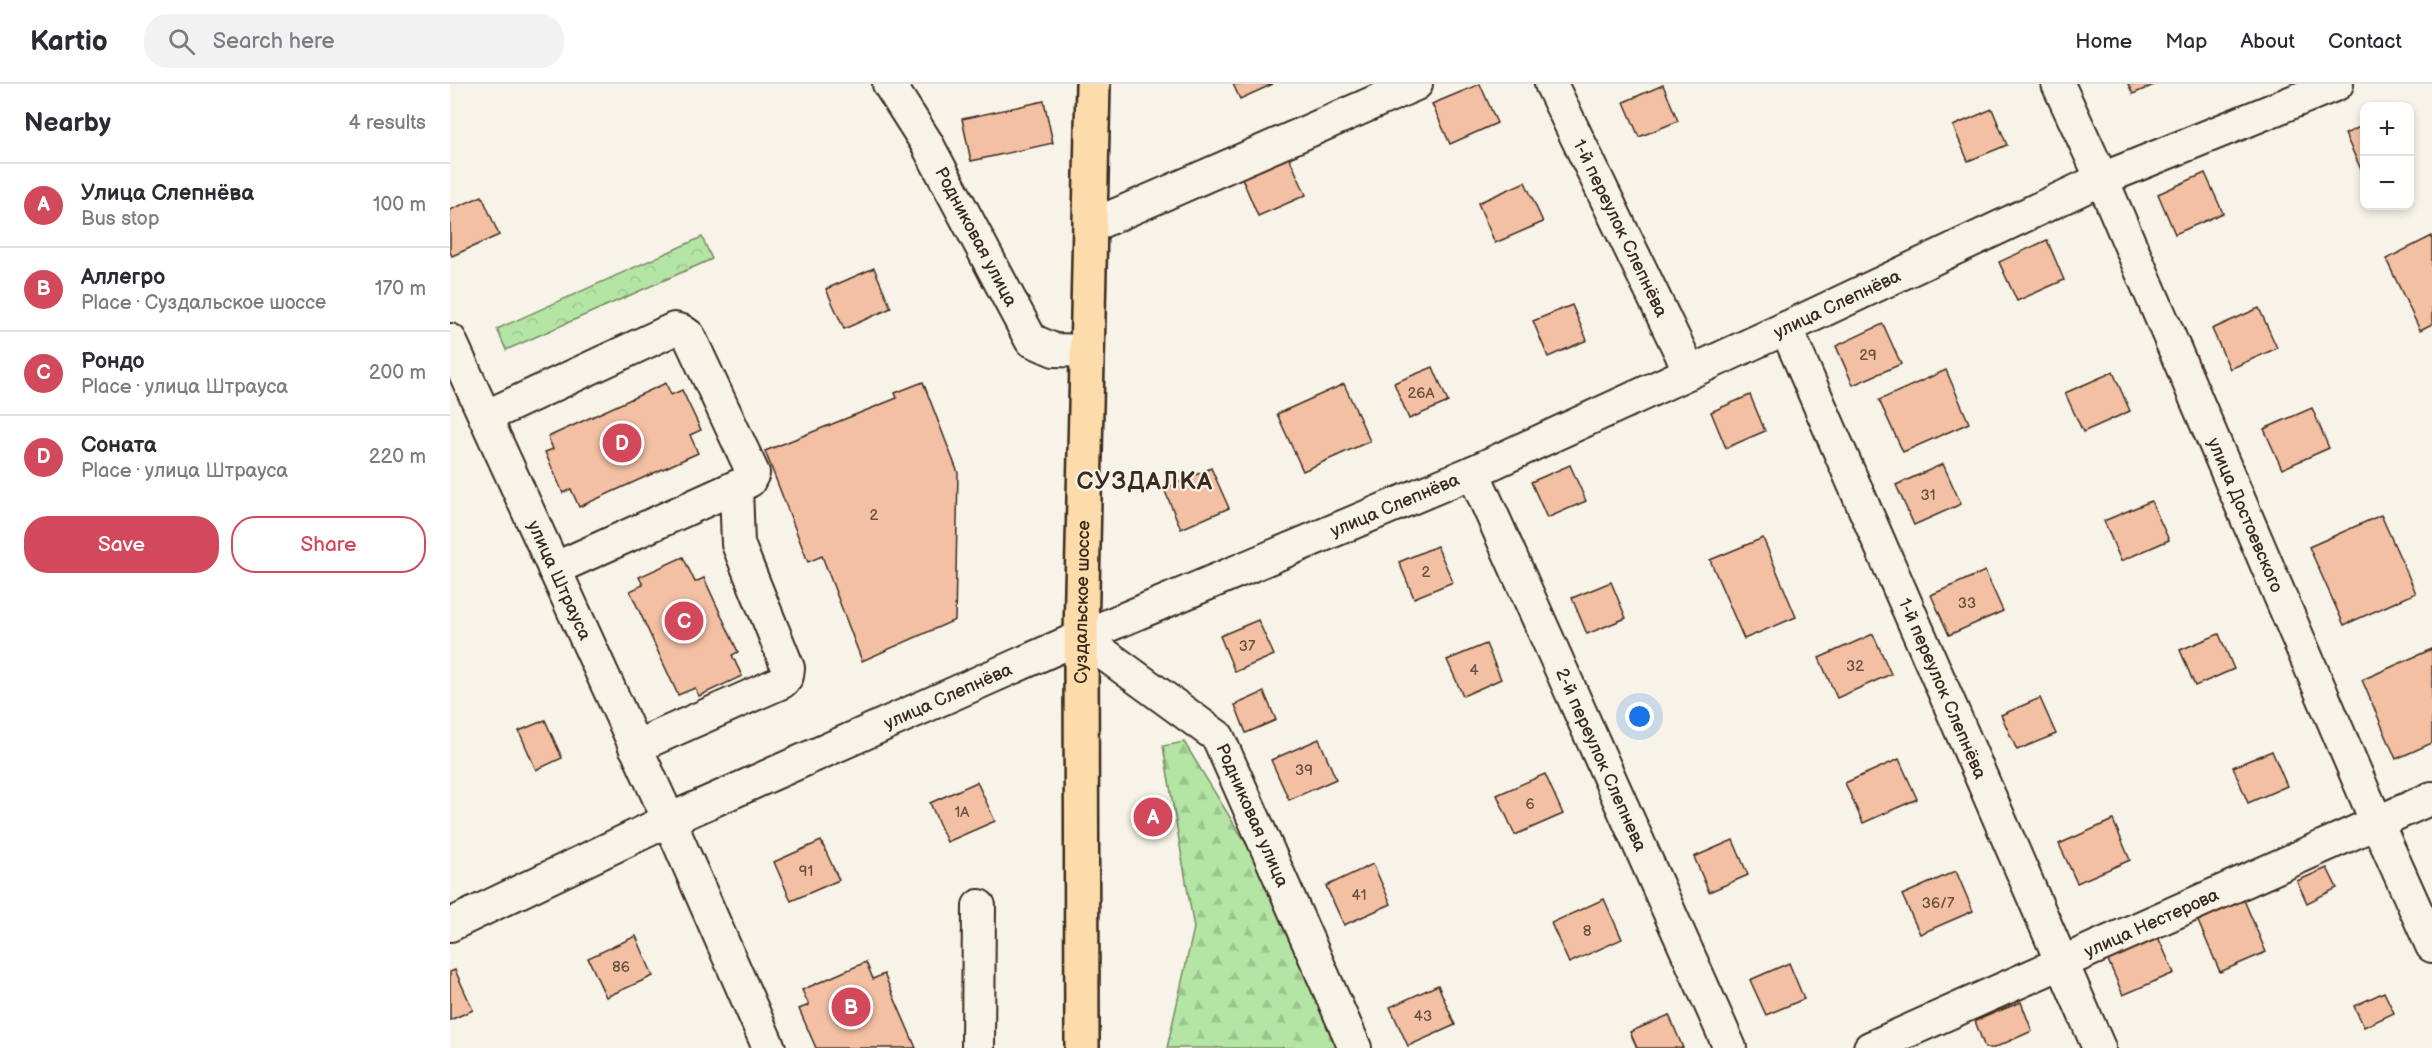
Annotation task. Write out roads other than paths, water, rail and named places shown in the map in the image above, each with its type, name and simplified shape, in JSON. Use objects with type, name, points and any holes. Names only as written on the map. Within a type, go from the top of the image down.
[{"type":"main road","name":"Суздальское шоссе","points":[[1082,1048],[1081,638],[1093,84]]},
{"type":"street","name":"Родниковая улица","points":[[889,84],[926,142],[1031,340],[1054,350],[1088,351]]},
{"type":"street","points":[[1091,226],[1416,84]]},
{"type":"street","name":"1-й переулок Слепнёва","points":[[1551,84],[1690,372]]},
{"type":"street","name":"улица Достоевского","points":[[2058,84],[2102,179],[2377,823],[2432,946]]},
{"type":"street","name":"улица Слепнёва","points":[[450,925],[669,820],[1081,638],[1473,472],[2102,179],[2337,84]]},
{"type":"street","name":"1-й переулок Слепнёва","points":[[1786,328],[2099,1048]]},
{"type":"street","points":[[485,417],[674,329],[689,336],[753,473],[749,481],[554,569]]},
{"type":"street","name":"улица Штрауса","points":[[450,340],[669,820],[770,1048]]},
{"type":"street","name":"2-й переулок Слепнева","points":[[1473,472],[1730,1048]]},
{"type":"street","points":[[635,747],[782,682],[787,676],[788,668],[738,544],[736,487]]},
{"type":"street","name":"Родниковая улица","points":[[1081,638],[1218,737],[1355,1048]]},
{"type":"street","name":"улица Нестерова","points":[[1870,1048],[2432,798]]},
{"type":"street","points":[[978,1048],[979,906]]},
{"type":"place","name":"Соната","points":[[622,443]]},
{"type":"place","name":"Рондо","points":[[684,621]]},
{"type":"place","name":"Улица Слепнёва","points":[[1153,817]]},
{"type":"place","name":"Аллегро","points":[[851,1007]]},
{"type":"district","name":"СУЗДАЛКА","points":[[1145,481]]}]
